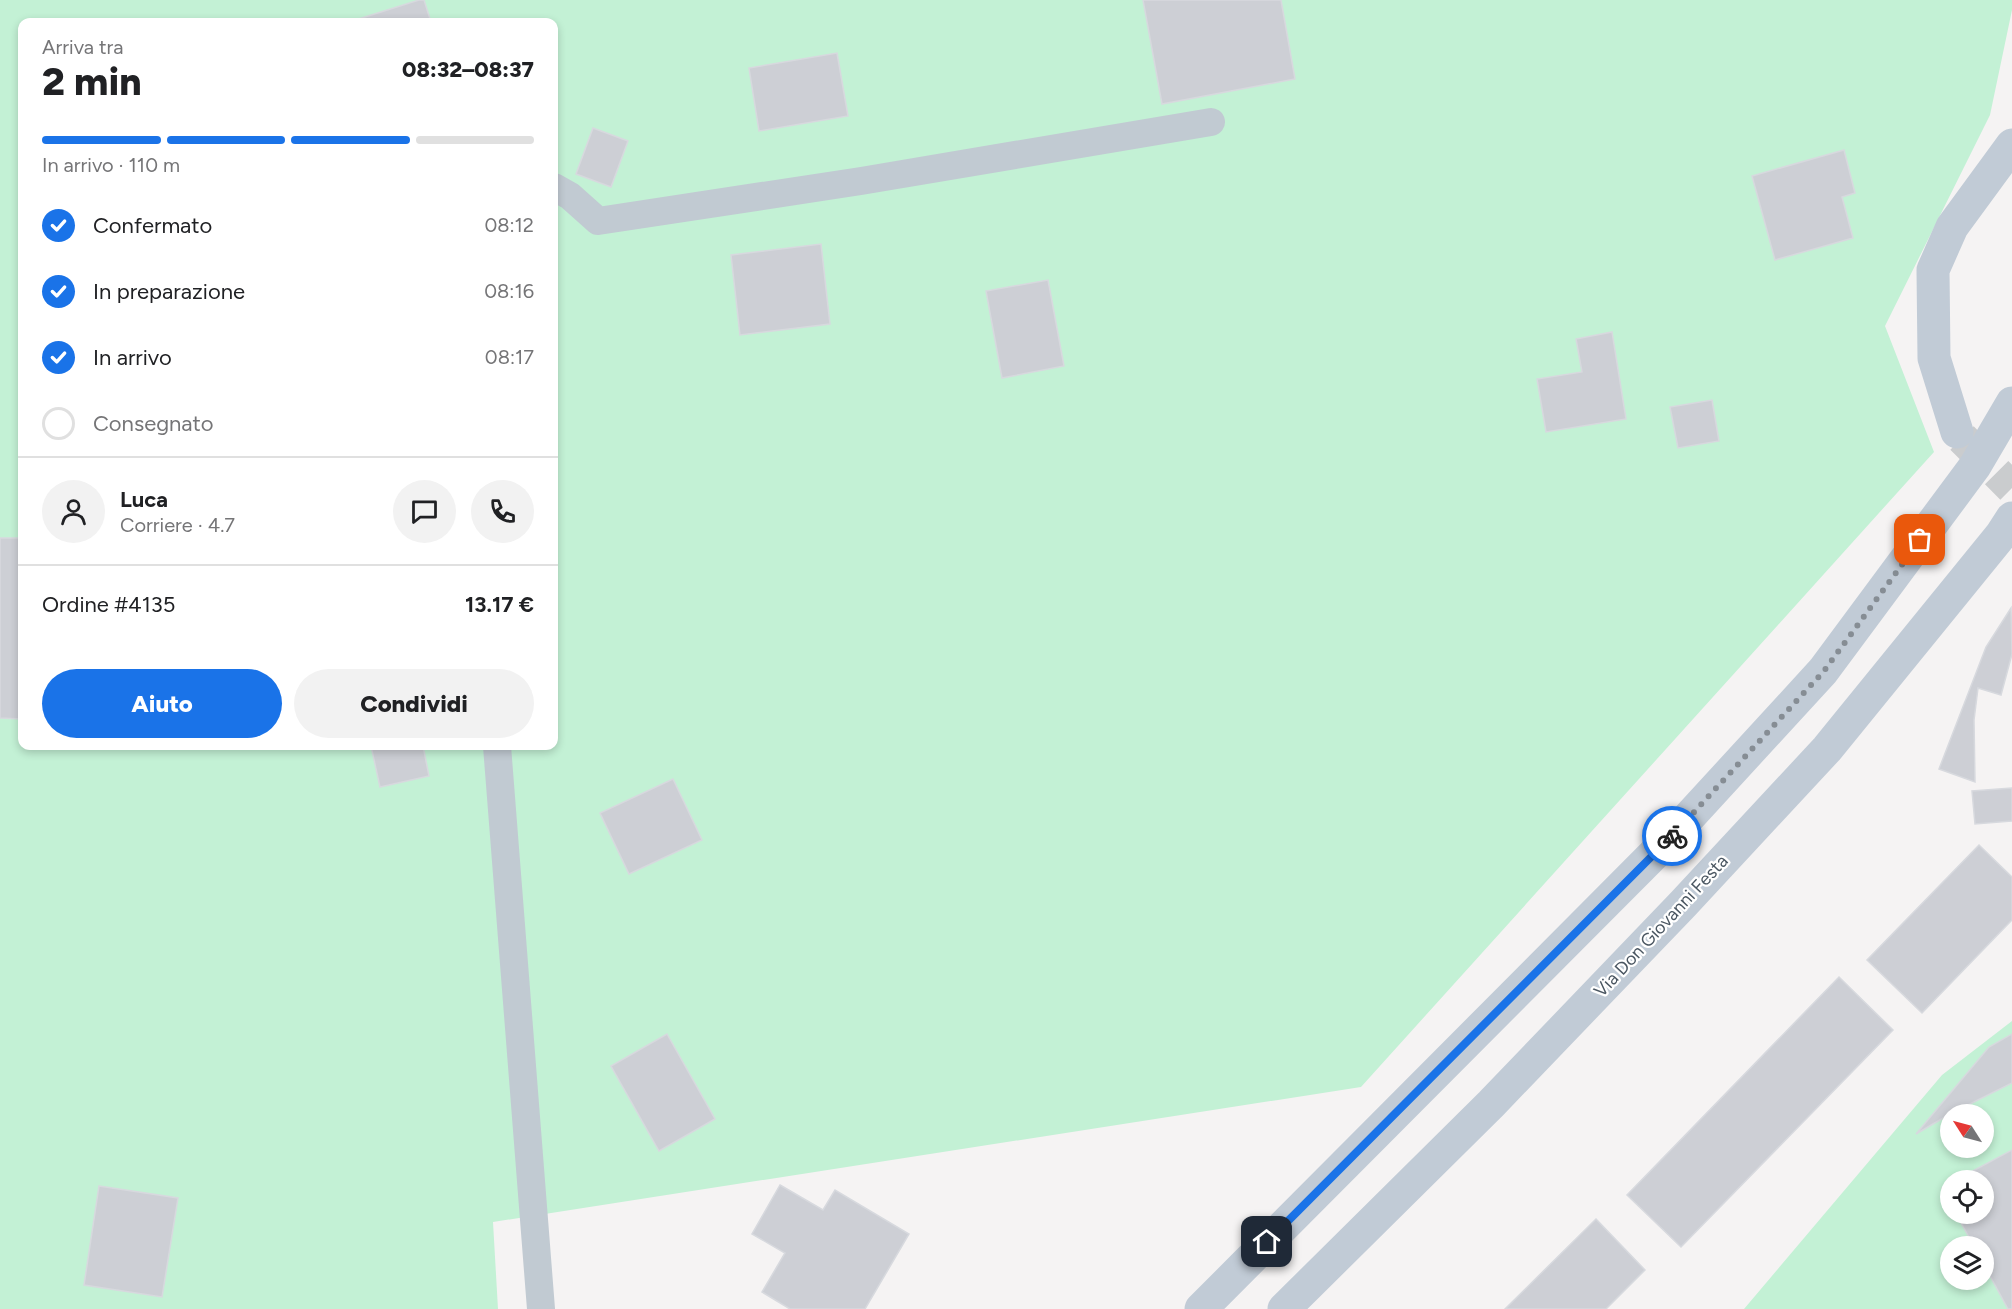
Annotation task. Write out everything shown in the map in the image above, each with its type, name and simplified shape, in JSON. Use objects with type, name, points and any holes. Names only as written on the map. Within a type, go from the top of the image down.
[{"type":"main road","points":[[1957,432],[1934,358],[1934,270],[1952,227],[2012,145]]},
{"type":"main road","points":[[1201,1309],[1667,841],[1824,671],[1975,466],[2012,403]]},
{"type":"main road","name":"Via Don Giovanni Festa","points":[[1284,1309],[1491,1104],[1683,904],[1827,749],[1994,544],[2012,518]]},
{"type":"street","points":[[558,189],[570,196],[598,221],[861,181],[1211,122]]},
{"type":"street","points":[[497,750],[541,1309]]},
{"type":"green space","points":[[0,0],[2012,0],[2012,10],[1990,115],[1885,326],[1934,452],[1361,1087],[493,1222],[498,1309],[0,1309]]},
{"type":"green space","points":[[2012,1021],[2012,1309],[1744,1309],[1942,1075]]},
{"type":"building","points":[[424,0],[430,18],[362,18]]},
{"type":"building","points":[[1143,0],[1281,0],[1295,79],[1162,104]]},
{"type":"building","points":[[837,53],[848,116],[759,131],[749,68]]},
{"type":"building","points":[[593,128],[628,141],[611,187],[576,174]]},
{"type":"building","points":[[1844,150],[1855,193],[1842,197],[1853,238],[1775,260],[1752,176]]},
{"type":"building","points":[[821,244],[830,324],[740,335],[731,255]]},
{"type":"building","points":[[1048,280],[1064,366],[1002,378],[986,291]]},
{"type":"building","points":[[1612,332],[1626,419],[1546,432],[1537,379],[1582,372],[1576,339]]},
{"type":"building","points":[[1712,400],[1719,441],[1678,448],[1670,407]]},
{"type":"building","points":[[0,538],[18,538],[18,719],[0,718]]},
{"type":"building","points":[[2011,608],[2012,654],[2001,695],[1978,688],[1974,720],[1975,782],[1939,769],[1986,647]]},
{"type":"building","points":[[372,750],[424,750],[429,776],[380,787]]},
{"type":"building","points":[[673,779],[702,840],[629,874],[600,813]]},
{"type":"building","points":[[2012,788],[2012,821],[1975,824],[1972,791]]},
{"type":"building","points":[[1979,845],[2012,877],[2012,920],[1922,1013],[1867,960]]},
{"type":"building","points":[[1839,977],[1893,1030],[1681,1247],[1627,1195]]},
{"type":"building","points":[[667,1034],[715,1119],[659,1151],[611,1066]]},
{"type":"building","points":[[2012,1034],[2012,1083],[1970,1104],[1941,1104],[1989,1047]]},
{"type":"building","points":[[1940,1105],[1940,1120],[1916,1134]]},
{"type":"building","points":[[2012,1150],[2012,1309],[2008,1309],[1994,1283],[1994,1236],[1968,1236],[1962,1224],[1994,1224],[1994,1170],[1975,1170]]},
{"type":"building","points":[[780,1185],[823,1210],[835,1190],[909,1234],[865,1309],[790,1309],[762,1292],[785,1253],[752,1234]]},
{"type":"building","points":[[99,1186],[178,1198],[162,1297],[84,1285]]},
{"type":"building","points":[[1596,1219],[1645,1270],[1606,1309],[1505,1309]]},
{"type":"tunnel","points":[[1962,438],[2012,488]]},
{"type":"way so far","points":[[1672,836],[1824,671],[1920,540]]},
{"type":"route","points":[[1267,1242],[1672,836]]}]
